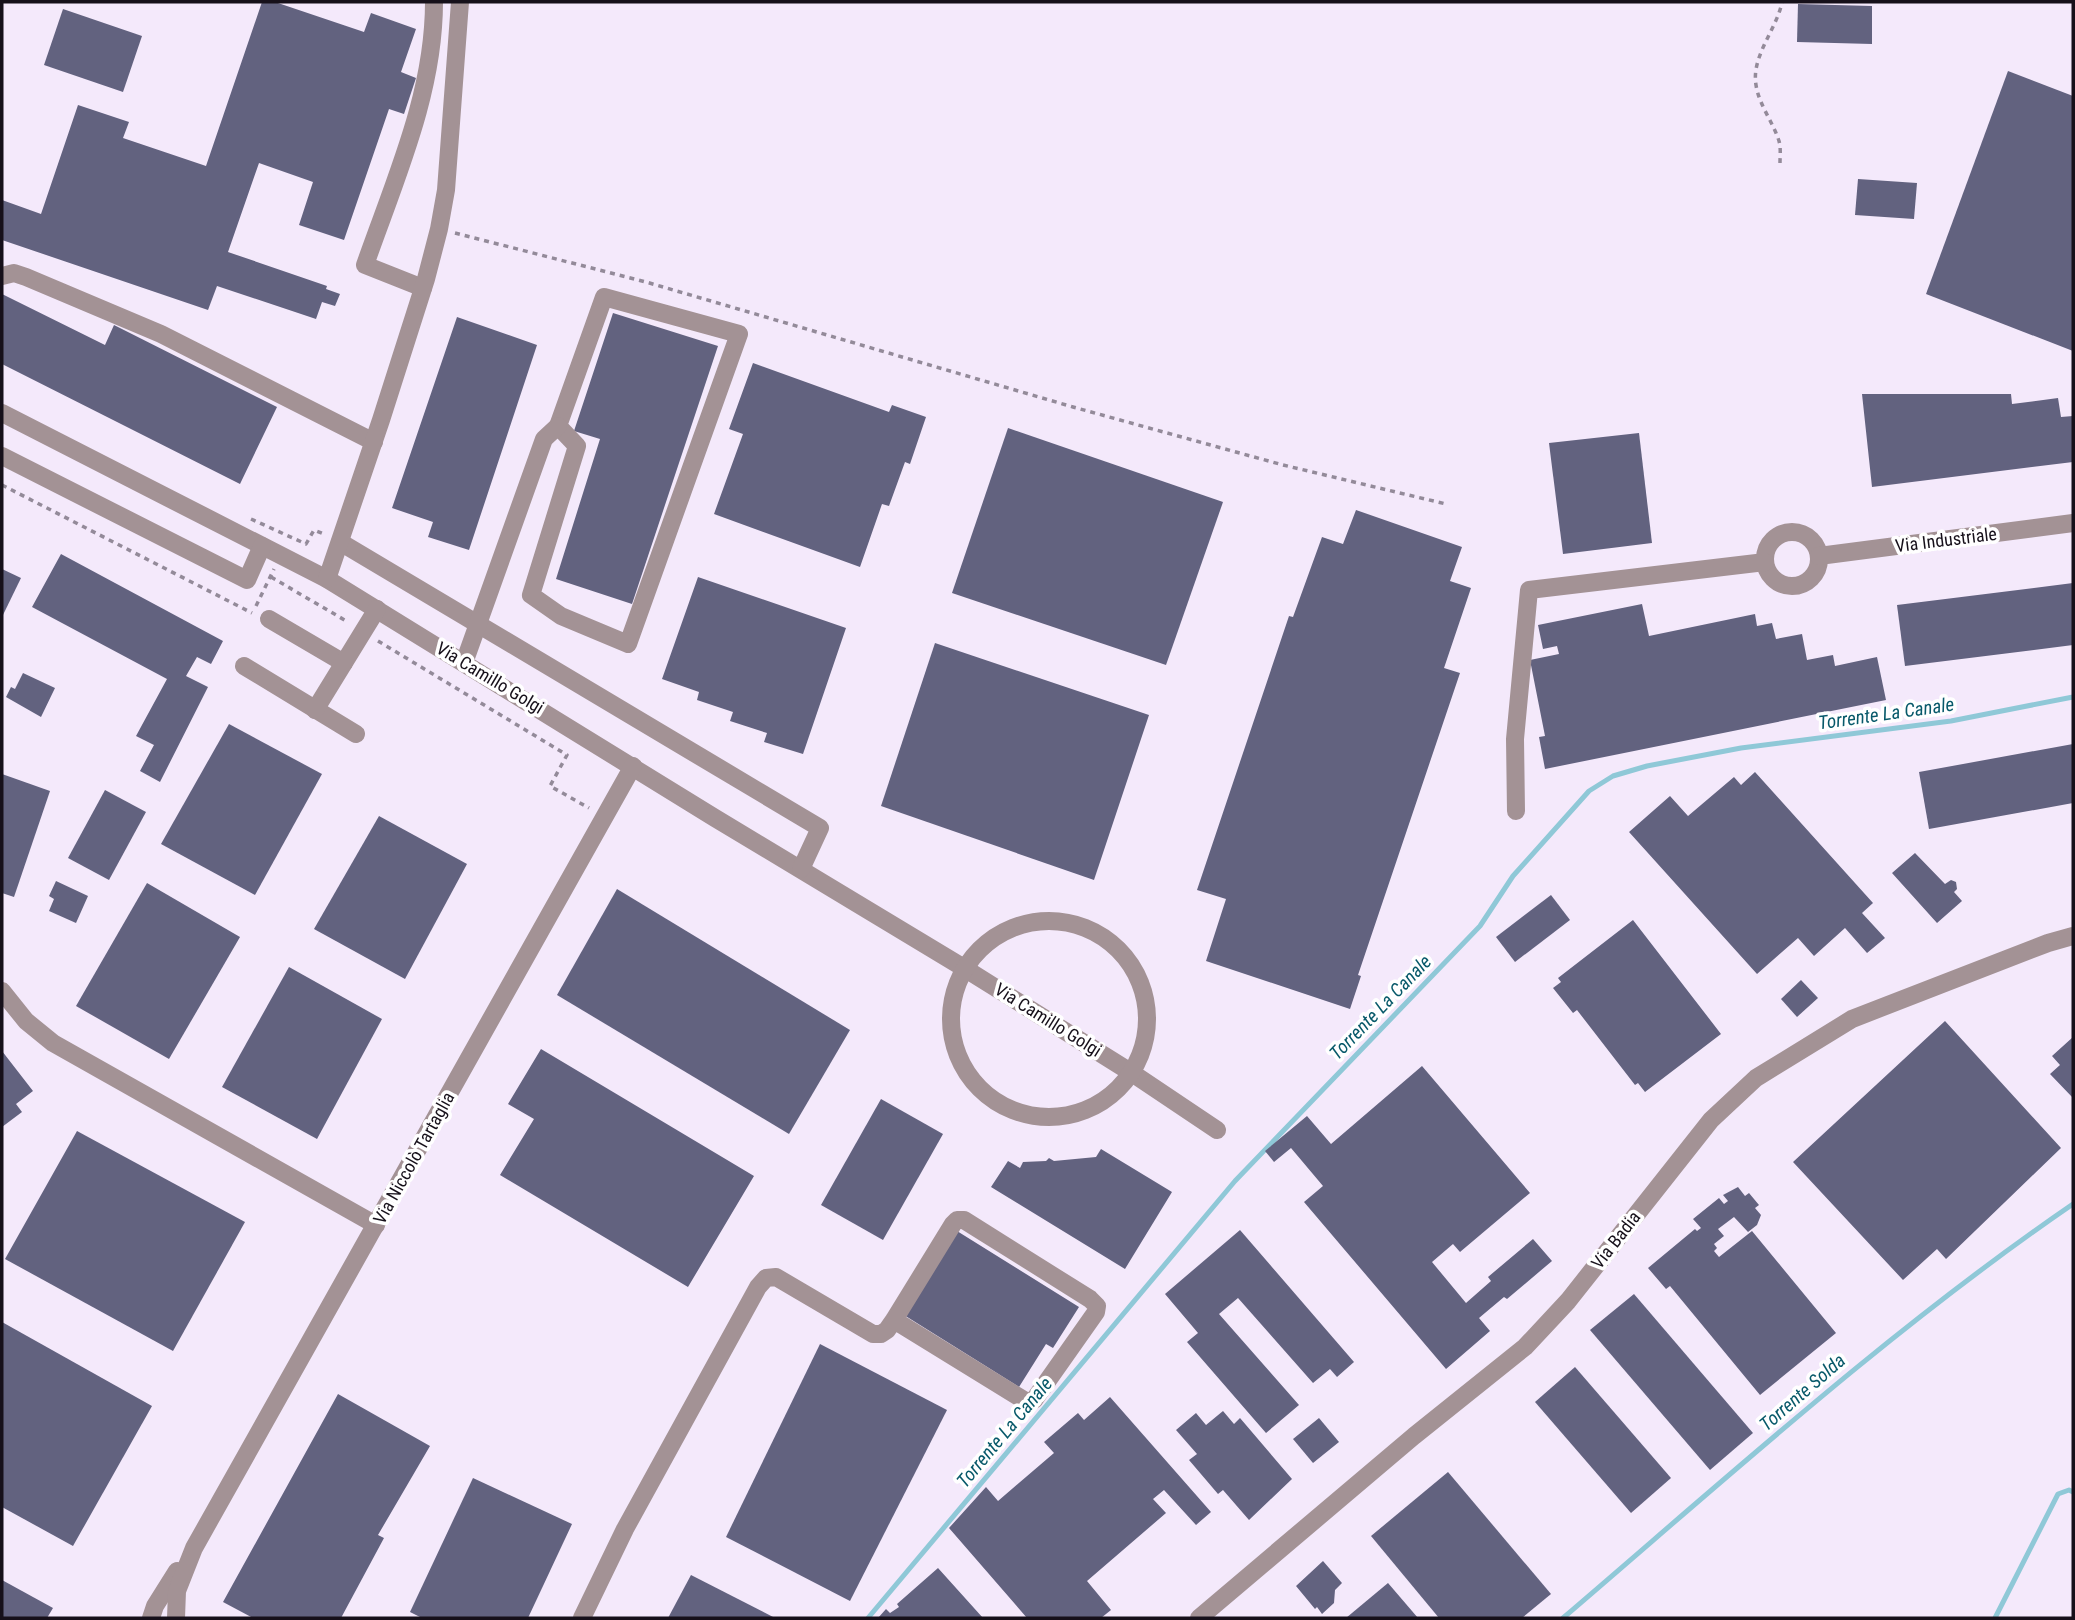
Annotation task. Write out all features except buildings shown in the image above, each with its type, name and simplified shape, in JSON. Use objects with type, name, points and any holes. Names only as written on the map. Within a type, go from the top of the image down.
[{"type":"street","points":[[423,288],[365,265],[422,101],[434,32],[434,2]]},
{"type":"street","points":[[327,579],[374,442],[439,229],[446,190],[460,2]]},
{"type":"street","points":[[2,276],[14,273],[26,277],[161,334],[374,442]]},
{"type":"street","points":[[464,663],[544,439],[558,426],[604,297],[739,334],[628,644],[561,616],[531,594],[577,446],[558,426]]},
{"type":"street","name":"Via Camillo Golgi","points":[[2,413],[327,579],[964,968],[1132,1073],[1217,1130]]},
{"type":"street","points":[[2,456],[247,580],[270,550]]},
{"type":"street","name":"Via Industriale","points":[[1819,556],[2073,523]]},
{"type":"street","points":[[1789,532],[1805,536],[1817,548],[1819,556],[1814,574],[1799,585],[1780,584],[1773,578],[1765,562],[1765,553],[1774,539],[1789,532]]},
{"type":"street","points":[[340,542],[479,622],[820,828],[801,869]]},
{"type":"street","points":[[1516,811],[1515,739],[1529,590],[1765,562]]},
{"type":"street","points":[[316,710],[377,609]]},
{"type":"street","points":[[269,619],[344,663]]},
{"type":"street","points":[[244,666],[356,734]]},
{"type":"street","name":"Via Niccolò Tartaglia","points":[[151,1618],[166,1586],[194,1548],[633,766]]},
{"type":"street","points":[[1042,920],[1073,923],[1102,935],[1125,956],[1141,983],[1148,1013],[1145,1045],[1132,1073],[1109,1098],[1078,1113],[1045,1118],[1011,1111],[982,1092],[961,1066],[951,1033],[952,999],[964,968],[984,944],[1011,928],[1042,920]]},
{"type":"street","name":"Via Badia","points":[[1199,1618],[1414,1436],[1525,1347],[1568,1301],[1712,1120],[1755,1078],[1852,1019],[2048,943],[2073,936]]},
{"type":"street","points":[[2,991],[26,1021],[53,1043],[376,1225]]},
{"type":"street","points":[[582,1618],[625,1529],[758,1287],[766,1278],[776,1278],[873,1334],[884,1333],[953,1224],[957,1220],[964,1220],[1097,1306],[1096,1312],[1034,1400],[1027,1402],[894,1320]]},
{"type":"street","name":"Via Niccolò Tartaglia","points":[[176,1617],[177,1591],[194,1548]]},
{"type":"path","points":[[1780,163],[1779,143],[1755,85],[1756,69],[1780,15],[1782,2]]},
{"type":"path","points":[[439,229],[646,282],[1073,407],[1283,465],[1446,504]]},
{"type":"path","points":[[2,485],[252,613],[271,576],[270,550]]},
{"type":"path","points":[[481,703],[567,755],[550,786],[591,809]]},
{"type":"waterway","name":"Torrente La Canale","points":[[868,1618],[1235,1181],[1480,926],[1513,876],[1589,791],[1613,776],[1647,766],[1741,748],[1951,721],[2073,697]]},
{"type":"waterway","name":"Torrente Solda","points":[[1563,1618],[1876,1352],[1940,1301],[2073,1204]]},
{"type":"waterway","points":[[1995,1618],[2058,1494],[2069,1490],[2073,1492]]}]
